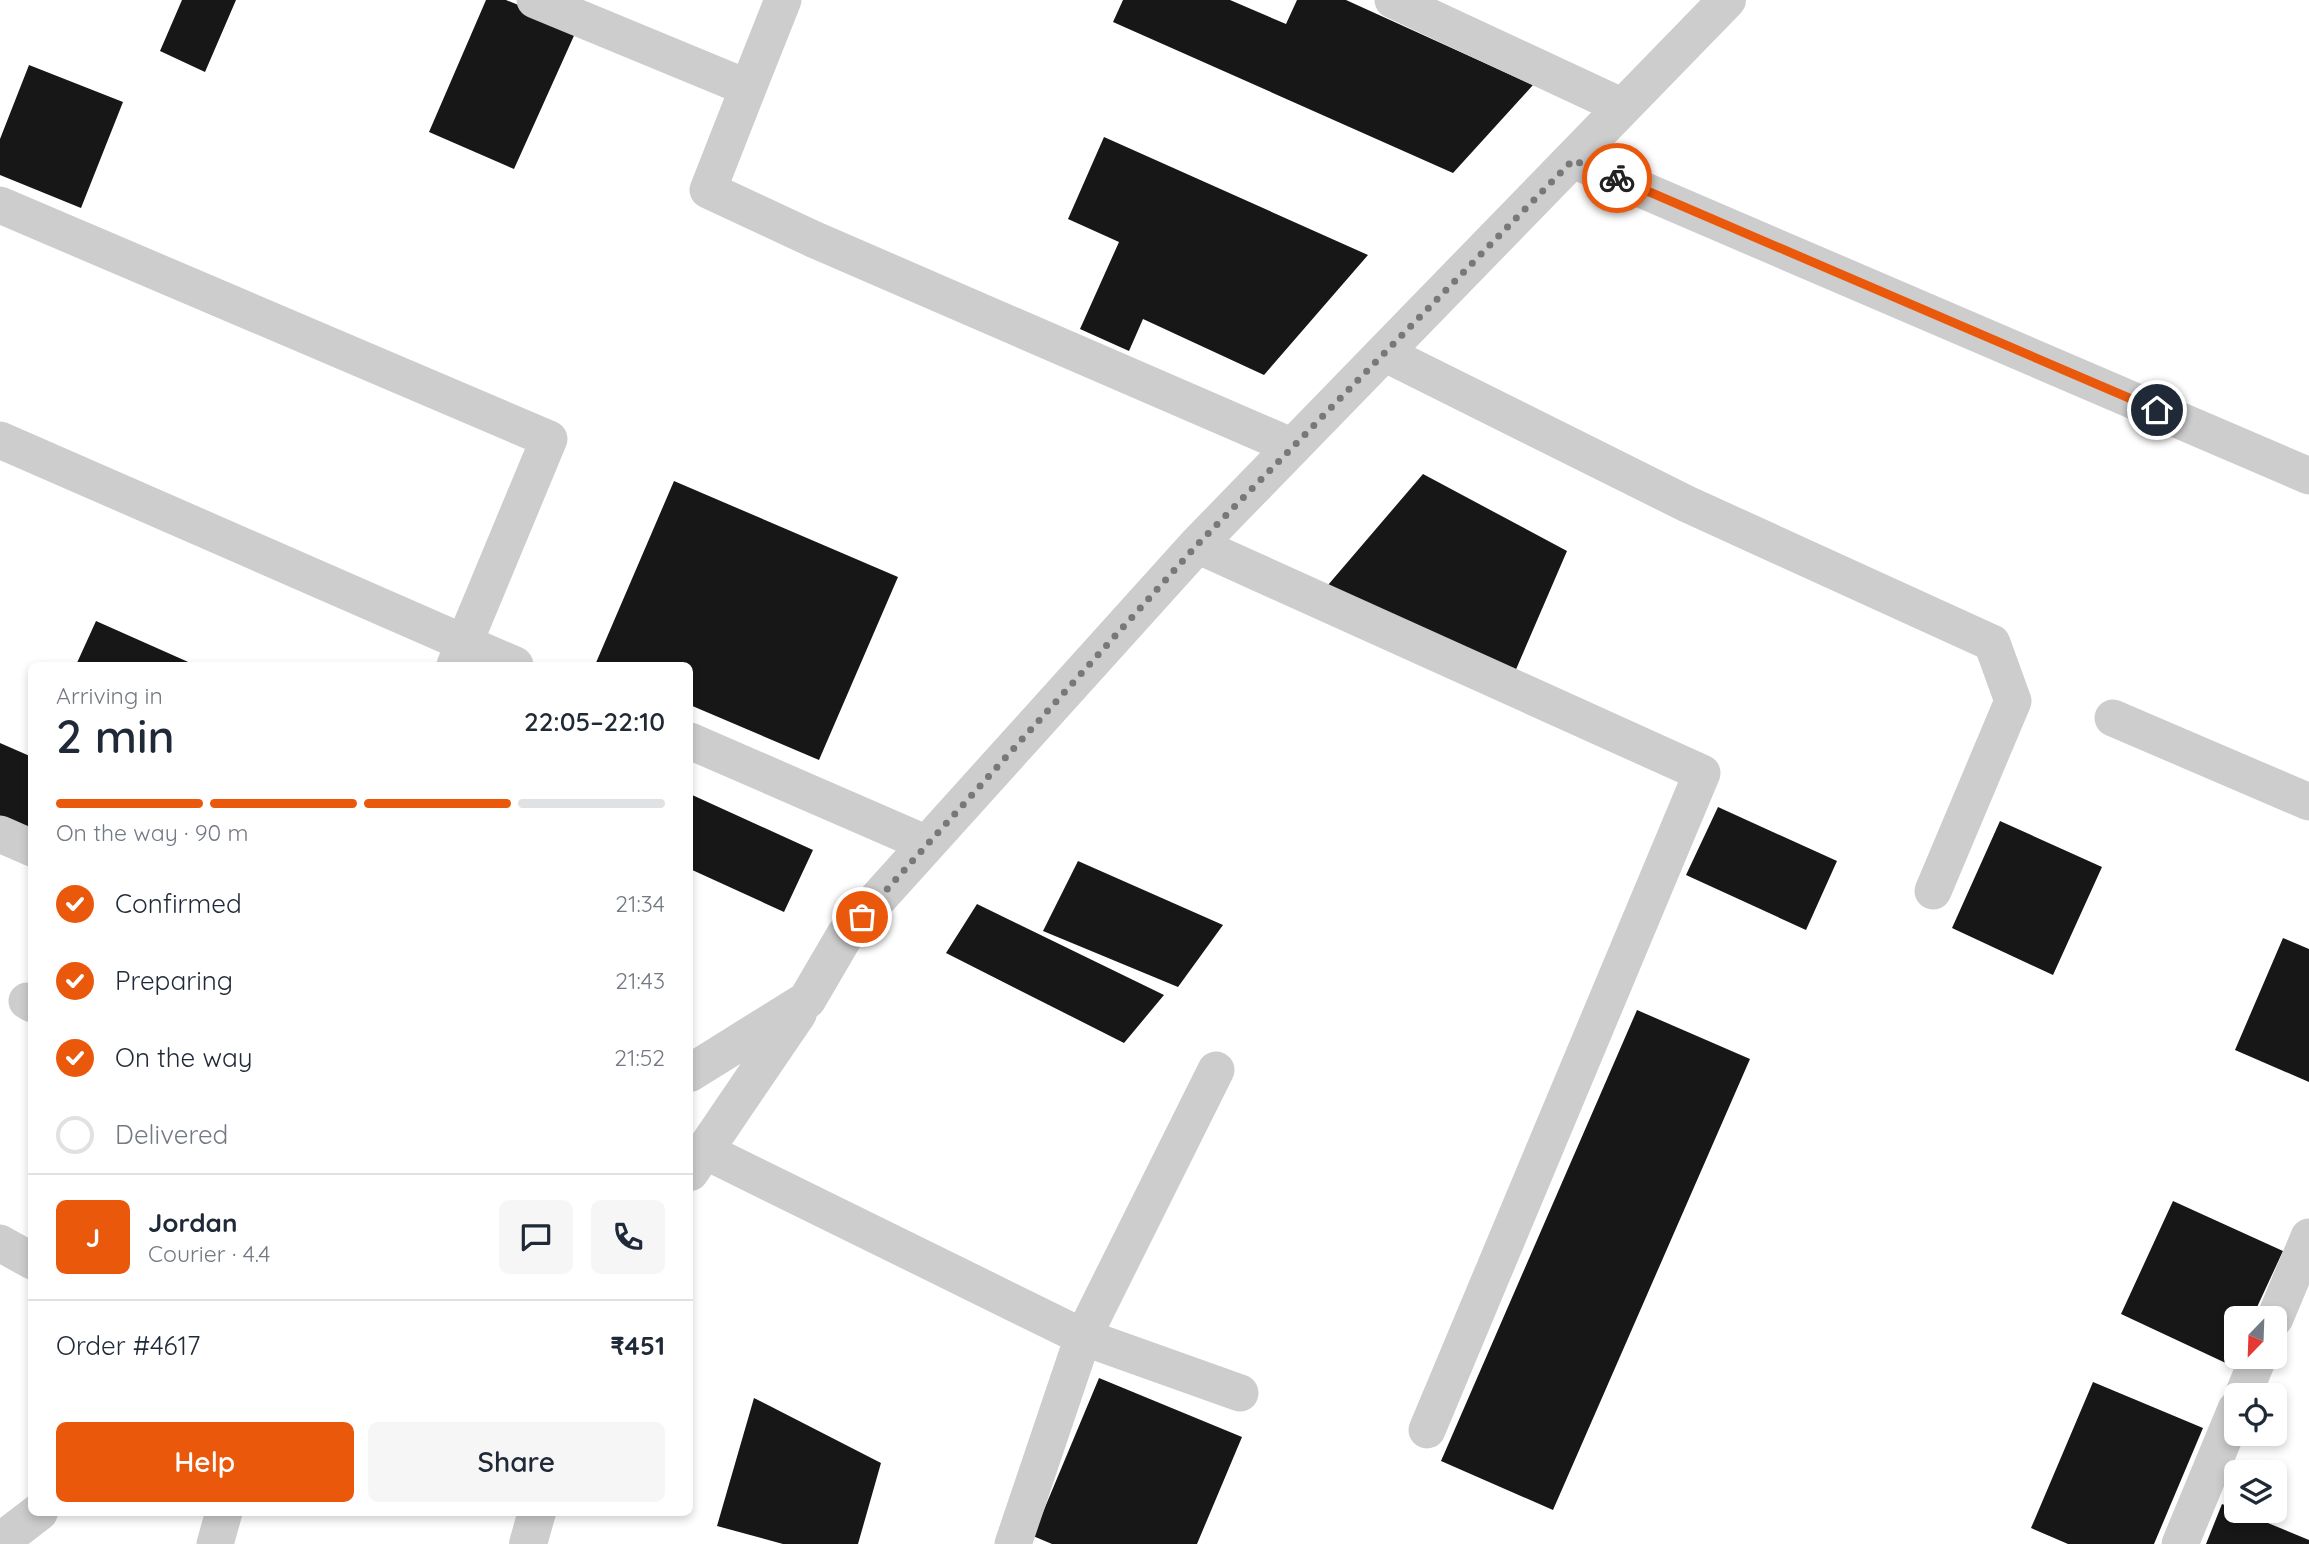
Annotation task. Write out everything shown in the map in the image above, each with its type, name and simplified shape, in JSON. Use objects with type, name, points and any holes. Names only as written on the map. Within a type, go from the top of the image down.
[{"type":"street","points":[[535,0],[748,88]]},
{"type":"street","points":[[783,0],[708,190],[825,244],[1293,447]]},
{"type":"street","points":[[1240,1394],[1083,1337],[696,1161],[807,1000],[845,935],[1197,545],[1727,0]]},
{"type":"street","points":[[1401,2],[1623,107]]},
{"type":"street","points":[[1573,160],[2309,476]]},
{"type":"street","points":[[0,205],[549,439],[460,654]]},
{"type":"street","points":[[1384,353],[1687,504],[1992,643],[2013,701],[1933,891]]},
{"type":"street","points":[[0,440],[460,654],[500,662]]},
{"type":"street","points":[[1197,545],[1702,773],[1427,1430]]},
{"type":"street","points":[[2113,718],[2309,802]]},
{"type":"street","points":[[693,742],[927,844]]},
{"type":"street","points":[[0,834],[28,846]]},
{"type":"street","points":[[693,1071],[807,1000]]},
{"type":"street","points":[[1013,1544],[1083,1337],[1216,1070]]},
{"type":"street","points":[[2280,1306],[2309,1237]]},
{"type":"street","points":[[0,1243],[28,1259]]},
{"type":"street","points":[[2180,1544],[2224,1438]]},
{"type":"street","points":[[0,1542],[33,1516]]},
{"type":"street","points":[[215,1544],[223,1516]]},
{"type":"street","points":[[528,1544],[536,1516]]},
{"type":"building","points":[[182,0],[236,0],[205,72],[160,51]]},
{"type":"building","points":[[486,0],[506,0],[577,29],[514,169],[429,132]]},
{"type":"building","points":[[1123,0],[1230,0],[1286,24],[1297,0],[1346,0],[1533,85],[1453,173],[1113,22]]},
{"type":"building","points":[[29,65],[123,102],[81,208],[0,175],[0,139]]},
{"type":"building","points":[[1104,137],[1368,255],[1264,375],[1143,319],[1129,351],[1080,329],[1119,242],[1068,219]]},
{"type":"building","points":[[1423,474],[1567,551],[1514,674],[1328,585]]},
{"type":"building","points":[[674,481],[898,577],[819,760],[693,706],[693,662],[596,662]]},
{"type":"building","points":[[96,621],[188,662],[77,662]]},
{"type":"building","points":[[0,743],[28,755],[28,829],[0,817]]},
{"type":"building","points":[[693,795],[813,850],[784,912],[693,870]]},
{"type":"building","points":[[1718,807],[1837,861],[1806,930],[1686,875]]},
{"type":"building","points":[[2000,821],[2102,867],[2053,975],[1952,928]]},
{"type":"building","points":[[1078,861],[1223,925],[1178,987],[1043,931]]},
{"type":"building","points":[[977,904],[1164,995],[1124,1043],[946,953]]},
{"type":"building","points":[[2283,938],[2309,949],[2309,1082],[2235,1050]]},
{"type":"building","points":[[1637,1010],[1750,1059],[1553,1510],[1441,1461]]},
{"type":"building","points":[[2173,1201],[2283,1251],[2258,1306],[2224,1306],[2224,1362],[2121,1314]]},
{"type":"building","points":[[1099,1378],[1242,1437],[1197,1544],[1052,1544],[1033,1536]]},
{"type":"building","points":[[2093,1382],[2203,1428],[2154,1544],[2068,1544],[2031,1528]]},
{"type":"building","points":[[754,1398],[881,1463],[858,1544],[783,1544],[717,1526]]},
{"type":"building","points":[[2222,1504],[2224,1523],[2268,1523],[2309,1540],[2309,1544],[2206,1544]]},
{"type":"way so far","points":[[862,917],[1197,545],[1573,160],[1617,178]]},
{"type":"route","points":[[1617,178],[2157,410]]}]
